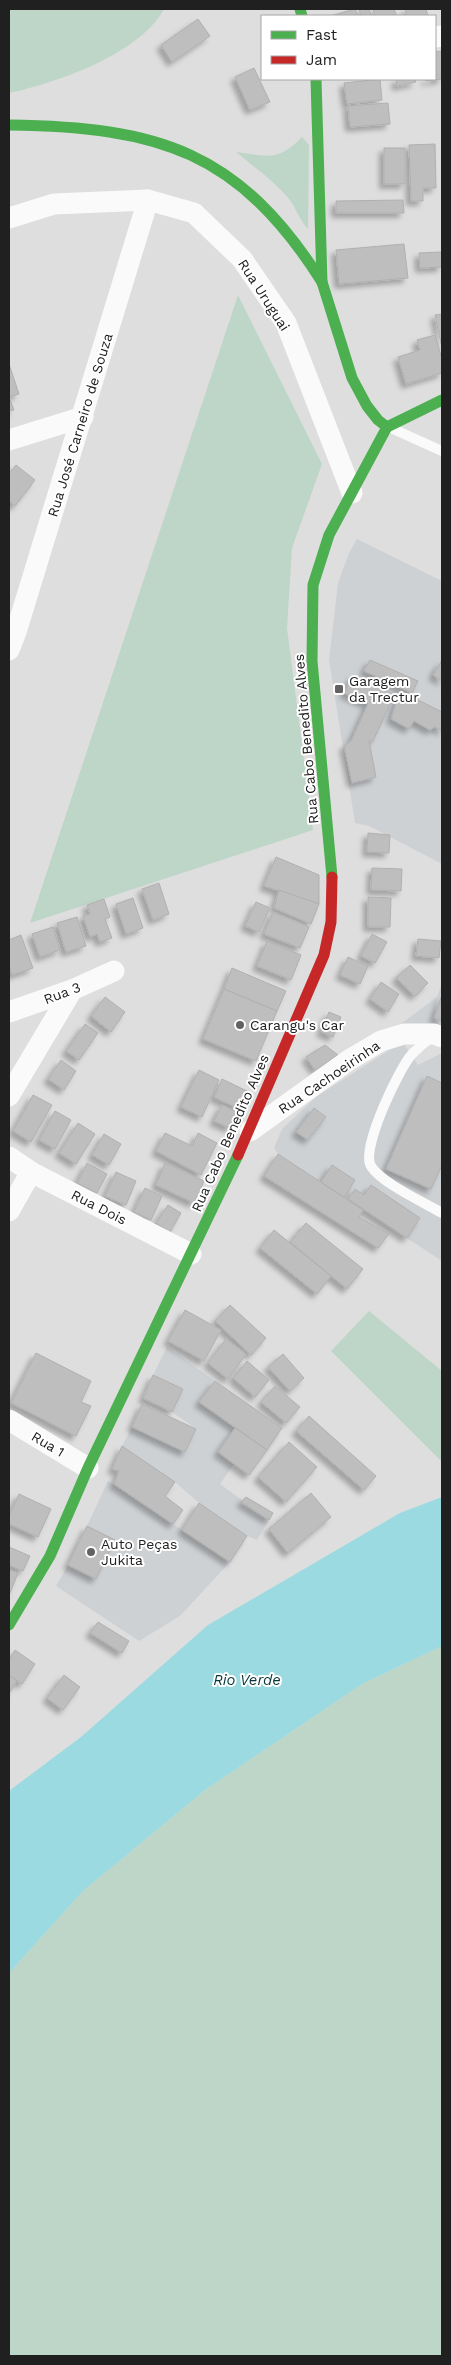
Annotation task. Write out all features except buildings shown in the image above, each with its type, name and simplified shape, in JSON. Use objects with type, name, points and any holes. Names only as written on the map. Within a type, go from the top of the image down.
[{"type":"main road","points":[[316,80],[322,282]]},
{"type":"main road","points":[[9,125],[94,127],[141,136],[201,157],[234,180],[277,219],[296,241],[322,282],[352,378],[367,406],[378,420],[388,427],[442,400]]},
{"type":"main road","name":"Rua Cabo Benedito Alves","points":[[9,1625],[50,1556],[88,1468],[250,1131],[324,955],[331,922],[332,885],[328,820],[312,661],[313,585],[329,535],[388,427]]},
{"type":"street","name":"Rua Uruguai","points":[[9,218],[54,204],[148,200],[194,213],[242,259],[286,323],[352,493]]},
{"type":"street","name":"Rua José Carneiro de Souza","points":[[11,639],[83,417],[148,200]]},
{"type":"street","points":[[9,440],[83,417]]},
{"type":"street","name":"Rua 3","points":[[9,1012],[72,990],[114,971]]},
{"type":"street","points":[[9,1096],[72,990]]},
{"type":"street","name":"Rua Cachoeirinha","points":[[250,1131],[349,1060],[381,1041],[404,1034],[438,1035]]},
{"type":"street","name":"Rua Dois","points":[[9,1156],[31,1172],[191,1254]]},
{"type":"street","points":[[9,1211],[31,1172]]},
{"type":"street","name":"Rua 1","points":[[9,1420],[88,1468]]},
{"type":"lane","points":[[388,427],[442,451]]},
{"type":"lane","points":[[438,1035],[411,1055],[394,1081],[367,1151],[370,1165],[380,1176],[442,1213]]},
{"type":"shaded area","points":[[357,539],[442,581],[442,864],[369,826],[355,823],[329,660],[338,583],[349,553]]},
{"type":"shaded area","points":[[442,983],[442,1033],[394,1029],[437,997]]},
{"type":"shaded area","points":[[404,1044],[418,1065],[442,1053],[442,1261],[278,1154],[274,1148],[282,1129],[316,1097],[391,1049]]},
{"type":"shaded area","points":[[167,1347],[215,1381],[199,1402],[235,1428],[218,1452],[234,1464],[220,1484],[269,1520],[257,1540],[247,1536],[199,1503],[175,1482],[122,1446],[132,1427],[185,1452],[196,1429],[172,1412],[183,1389],[153,1375]]},
{"type":"shaded area","points":[[108,1481],[230,1562],[180,1616],[139,1641],[56,1586],[68,1565],[96,1579],[115,1540],[87,1526]]},
{"type":"green space","points":[[9,9],[164,9],[152,25],[136,40],[117,53],[72,74],[9,93]]},
{"type":"green space","points":[[302,137],[309,145],[308,229],[283,192],[236,152],[265,156],[279,154],[294,145]]},
{"type":"green space","points":[[238,295],[322,464],[292,548],[287,628],[313,830],[30,923]]},
{"type":"green space","points":[[369,1311],[442,1371],[442,1462],[331,1351]]},
{"type":"green space","points":[[442,1646],[442,2356],[9,2356],[9,1973],[83,1891],[205,1790],[362,1684]]},
{"type":"water","name":"Rio Verde","points":[[442,1497],[442,1646],[362,1684],[205,1790],[83,1891],[9,1973],[9,1791],[81,1737],[208,1625],[400,1513]]},
{"type":"traffic: fast","points":[[300,9],[302,15]]},
{"type":"traffic: fast","points":[[316,80],[322,282],[352,378],[367,406],[378,420],[387,427],[442,400]]},
{"type":"traffic: fast","points":[[9,125],[62,127],[110,132],[152,141],[191,155],[226,175],[259,202],[291,238],[322,282]]},
{"type":"traffic: fast","points":[[332,877],[312,661],[313,585],[329,535],[387,427]]},
{"type":"traffic: fast","points":[[9,1625],[50,1556],[88,1468],[238,1155]]},
{"type":"traffic: jam","points":[[238,1155],[324,955],[331,922],[332,877]]},
{"type":"place","name":"Garagem da Trectur","points":[[339,689]]},
{"type":"place","name":"Carangu's Car","points":[[240,1025]]},
{"type":"place","name":"Auto Peças Jukita","points":[[91,1552]]}]
